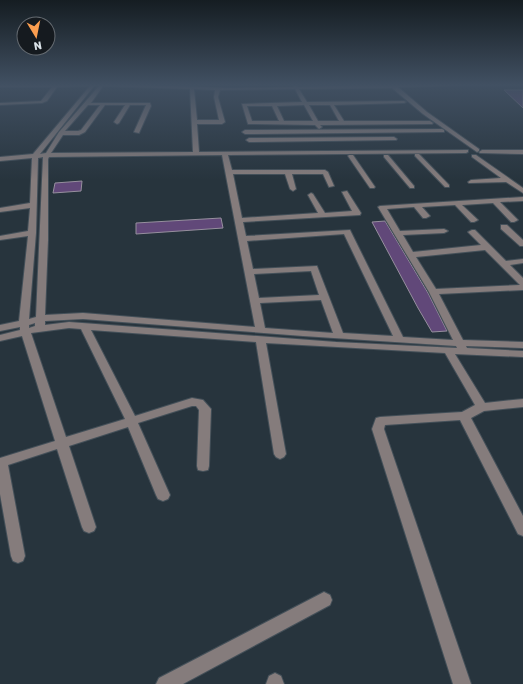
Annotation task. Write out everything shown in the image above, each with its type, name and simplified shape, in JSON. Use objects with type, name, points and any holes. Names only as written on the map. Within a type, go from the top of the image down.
[{"type":"street","points":[[68,116],[35,157],[32,233],[25,327],[89,527]]},
{"type":"street","points":[[40,324],[46,157],[61,133],[76,116]]},
{"type":"street","points":[[61,133],[79,133],[83,131],[95,116]]},
{"type":"street","points":[[117,122],[121,116]]},
{"type":"street","points":[[137,132],[144,116]]},
{"type":"street","points":[[194,116],[196,154]]},
{"type":"street","points":[[195,122],[222,122],[221,116]]},
{"type":"street","points":[[248,116],[250,123],[430,123]]},
{"type":"street","points":[[279,116],[282,123]]},
{"type":"street","points":[[312,116],[331,152]]},
{"type":"street","points":[[338,116],[342,123]]},
{"type":"street","points":[[421,116],[523,184]]},
{"type":"street","points":[[429,116],[523,191]]},
{"type":"street","points":[[245,132],[442,131]]},
{"type":"street","points":[[249,140],[394,139]]},
{"type":"street","points":[[0,159],[35,157],[225,155],[331,152],[523,152]]},
{"type":"street","points":[[46,157],[196,154],[417,156],[475,153],[523,155]]},
{"type":"street","points":[[225,155],[243,238],[248,272],[261,335],[280,454]]},
{"type":"street","points":[[350,156],[372,187]]},
{"type":"street","points":[[386,156],[412,187]]},
{"type":"street","points":[[417,156],[447,186]]},
{"type":"street","points":[[228,172],[326,172],[331,186]]},
{"type":"street","points":[[288,172],[293,189]]},
{"type":"street","points":[[471,182],[508,180]]},
{"type":"street","points":[[239,220],[357,213],[345,192]]},
{"type":"street","points":[[311,195],[323,215]]},
{"type":"street","points":[[34,196],[45,196]]},
{"type":"street","points":[[462,348],[433,292],[382,207],[523,199]]},
{"type":"street","points":[[495,201],[514,220]]},
{"type":"street","points":[[458,203],[474,220]]},
{"type":"street","points":[[416,205],[426,216]]},
{"type":"street","points":[[0,210],[33,206]]},
{"type":"street","points":[[504,227],[523,244]]},
{"type":"street","points":[[398,233],[444,231]]},
{"type":"street","points":[[243,238],[346,232],[399,339]]},
{"type":"street","points":[[472,232],[523,283]]},
{"type":"street","points":[[0,238],[32,233]]},
{"type":"street","points":[[410,255],[487,247]]},
{"type":"street","points":[[504,264],[523,261]]},
{"type":"street","points":[[248,272],[314,268],[339,336]]},
{"type":"street","points":[[433,292],[523,287]]},
{"type":"street","points":[[254,301],[325,297]]},
{"type":"street","points":[[0,328],[25,327],[83,316],[261,335],[448,350],[523,345]]},
{"type":"street","points":[[40,324],[261,335],[339,336],[399,339],[462,348],[523,354]]},
{"type":"street","points":[[0,338],[25,327]]},
{"type":"street","points":[[85,327],[132,422],[163,495]]},
{"type":"street","points":[[448,350],[482,406]]},
{"type":"street","points":[[18,556],[0,463],[192,402],[199,403],[205,409],[203,466]]},
{"type":"street","points":[[462,684],[378,429],[380,421],[464,416],[482,406],[523,403]]},
{"type":"street","points":[[464,416],[523,530]]},
{"type":"street","points":[[165,684],[324,600]]},
{"type":"building","points":[[82,181],[81,191],[53,193],[55,183]]},
{"type":"building","points":[[221,218],[223,228],[136,234],[136,223]]},
{"type":"building","points":[[385,221],[428,293],[447,331],[432,332],[418,308],[372,222]]}]
